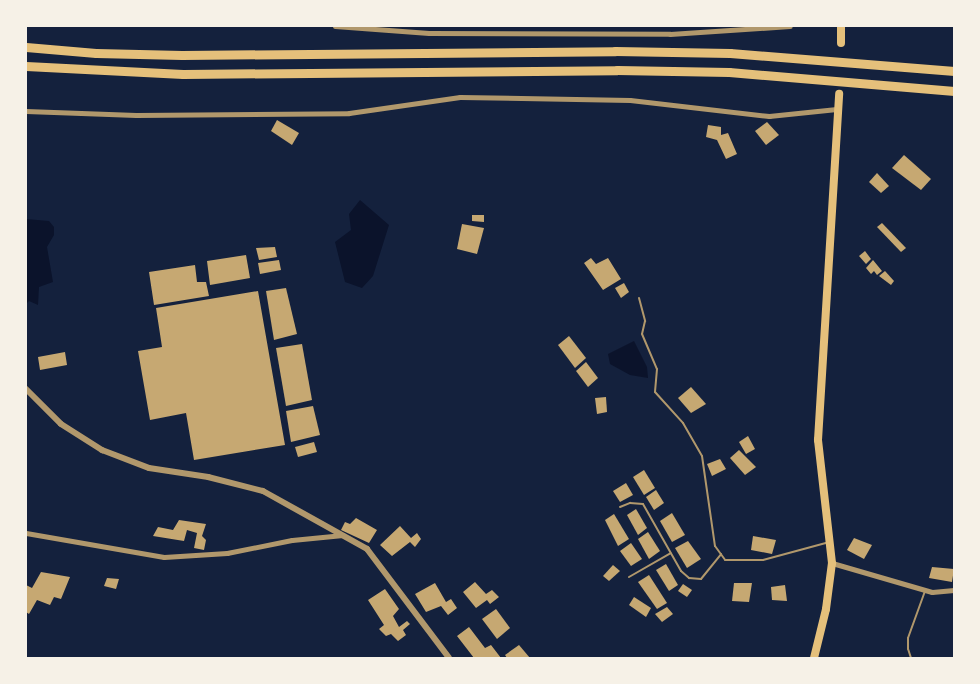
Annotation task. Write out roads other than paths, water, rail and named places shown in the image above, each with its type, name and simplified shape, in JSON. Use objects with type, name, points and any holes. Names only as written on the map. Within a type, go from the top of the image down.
[{"type":"highway","points":[[26,47],[96,53],[182,56],[615,51],[730,53],[954,71]]},
{"type":"highway","points":[[26,66],[183,74],[616,70],[729,72],[954,92]]},
{"type":"main road","points":[[841,26],[841,43]]},
{"type":"main road","points":[[814,658],[826,609],[832,563],[818,440],[839,94]]},
{"type":"street","points":[[335,26],[429,33],[670,34],[790,26]]},
{"type":"street","points":[[426,41],[429,33]]},
{"type":"street","points":[[413,95],[413,103]]},
{"type":"street","points":[[26,111],[136,115],[349,113],[460,97],[630,100],[769,116],[837,109]]},
{"type":"street","points":[[26,389],[61,424],[102,450],[149,468],[208,477],[262,491],[367,549],[449,658]]},
{"type":"street","points":[[26,532],[164,556],[226,553],[292,540],[343,535]]},
{"type":"street","points":[[832,563],[925,591],[954,590]]},
{"type":"lane","points":[[639,298],[645,321],[642,334],[657,369],[655,393],[683,423],[702,456],[715,546],[725,560],[763,560],[829,542]]},
{"type":"lane","points":[[620,507],[630,503],[643,504],[681,571],[689,578],[701,579],[721,554]]},
{"type":"lane","points":[[629,577],[671,553]]},
{"type":"lane","points":[[911,658],[908,638],[925,591]]},
{"type":"water","points":[[360,200],[389,225],[373,276],[362,288],[345,282],[335,242],[351,230],[349,214]]},
{"type":"water","points":[[26,219],[49,221],[54,227],[54,235],[47,247],[53,282],[39,287],[38,305],[29,301],[26,304]]},
{"type":"water","points":[[634,341],[647,367],[648,378],[630,375],[610,364],[608,354]]}]
